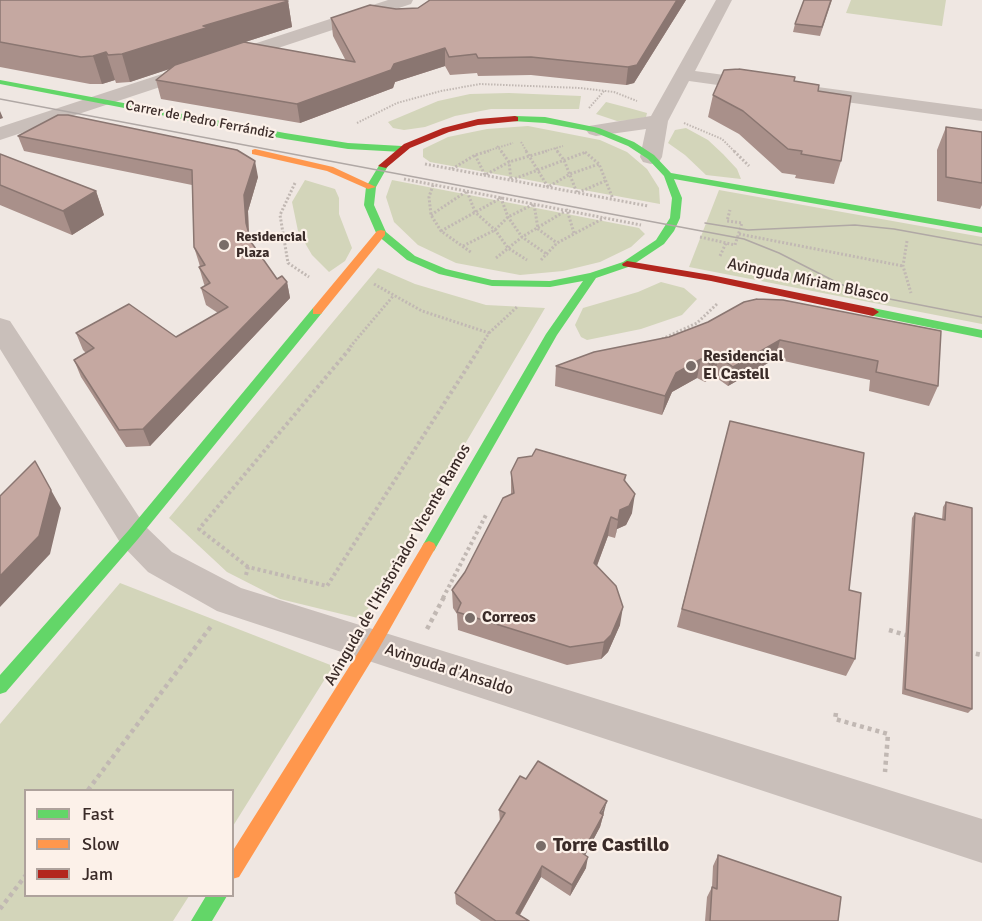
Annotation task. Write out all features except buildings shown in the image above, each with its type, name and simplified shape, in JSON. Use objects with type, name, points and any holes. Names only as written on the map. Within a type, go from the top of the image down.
[{"type":"street","points":[[0,134],[405,0]]},
{"type":"street","points":[[651,157],[658,121],[724,0]]},
{"type":"street","points":[[307,17],[342,21]]},
{"type":"street","points":[[684,75],[982,115]]},
{"type":"street","name":"Carrer de Pedro Ferrándiz","points":[[0,82],[285,136],[348,146],[402,149]]},
{"type":"street","points":[[23,109],[80,120]]},
{"type":"street","points":[[590,121],[651,157],[668,175],[677,198],[672,224],[660,242],[627,264],[592,276],[550,284],[492,283],[443,272],[411,258],[381,233],[369,205],[371,187],[384,164],[402,149],[446,129],[478,122],[515,119],[658,121]]},
{"type":"street","name":"Carrer de Pedro Ferrándiz","points":[[240,149],[330,169],[371,187]]},
{"type":"street","points":[[668,175],[982,230]]},
{"type":"street","points":[[0,687],[133,535],[381,233]]},
{"type":"street","name":"Avinguda Míriam Blasco","points":[[627,264],[982,334]]},
{"type":"street","name":"Avinguda de l'Historiador Vicente Ramos","points":[[234,867],[372,645],[552,334],[592,276]]},
{"type":"street","name":"Avinguda d'Ansaldo","points":[[0,327],[133,535],[160,562],[230,600],[982,841]]},
{"type":"street","points":[[201,921],[216,897]]},
{"type":"path","points":[[590,121],[603,91]]},
{"type":"path","points":[[451,169],[475,154],[498,146],[531,140]]},
{"type":"path","points":[[521,142],[531,155],[548,187]]},
{"type":"path","points":[[553,143],[564,160],[577,193]]},
{"type":"path","points":[[498,146],[509,162],[511,180]]},
{"type":"path","points":[[485,175],[509,162],[565,146]]},
{"type":"path","points":[[580,147],[600,164],[614,199]]},
{"type":"path","points":[[511,180],[586,152]]},
{"type":"path","points":[[475,154],[485,175]]},
{"type":"path","points":[[548,187],[570,174],[600,164]]},
{"type":"path","points":[[433,166],[652,206]]},
{"type":"path","points":[[297,178],[280,215],[288,263],[308,277],[349,274],[368,280],[422,311],[489,333]]},
{"type":"path","points":[[400,179],[620,220]]},
{"type":"path","points":[[577,193],[605,181]]},
{"type":"path","points":[[433,185],[429,197],[431,215],[441,231],[480,258]]},
{"type":"path","points":[[467,191],[475,212],[495,230],[508,248],[536,266],[557,243],[604,218]]},
{"type":"path","points":[[431,215],[467,191]]},
{"type":"path","points":[[441,231],[501,198]]},
{"type":"path","points":[[501,198],[508,217],[522,237],[548,255]]},
{"type":"path","points":[[463,246],[495,230],[508,217],[534,204]]},
{"type":"path","points":[[534,204],[538,229],[557,243]]},
{"type":"path","points":[[489,264],[522,237],[567,210]]},
{"type":"path","points":[[567,210],[573,233]]},
{"type":"path","points":[[739,234],[903,266]]},
{"type":"path","points":[[906,241],[903,266],[909,292],[920,295]]},
{"type":"path","points":[[660,341],[697,323],[718,303],[711,279],[726,243]]},
{"type":"path","points":[[394,295],[199,529],[248,567],[327,586],[489,333],[517,307]]},
{"type":"path","points":[[412,658],[491,505]]},
{"type":"path","points":[[89,789],[245,581],[248,567]]},
{"type":"path","points":[[889,630],[920,639]]},
{"type":"path","points":[[961,650],[982,655]]},
{"type":"path","points":[[836,713],[835,719],[888,734],[883,809]]},
{"type":"path","points":[[0,909],[24,878]]},
{"type":"green space","points":[[851,0],[946,0],[942,26],[846,13]]},
{"type":"green space","points":[[470,94],[581,96],[579,109],[491,109],[455,116],[425,127],[404,130],[393,128],[388,122],[438,101]]},
{"type":"green space","points":[[606,102],[647,113],[646,117],[617,121],[596,114]]},
{"type":"green space","points":[[528,126],[600,140],[627,152],[647,169],[659,188],[660,204],[430,162],[423,157],[423,149],[448,137],[487,129]]},
{"type":"green space","points":[[686,128],[708,140],[737,169],[741,179],[706,175],[668,143],[675,130]]},
{"type":"green space","points":[[305,180],[335,189],[339,198],[339,214],[352,248],[345,261],[329,272],[312,255],[298,231],[292,202]]},
{"type":"green space","points":[[392,180],[639,228],[645,234],[631,247],[600,262],[563,271],[520,275],[456,263],[418,245],[394,222],[386,197]]},
{"type":"green space","points":[[719,190],[982,237],[982,324],[689,267]]},
{"type":"green space","points":[[378,268],[415,284],[486,305],[545,308],[362,619],[280,599],[227,572],[169,518]]},
{"type":"green space","points":[[661,282],[684,288],[697,299],[682,315],[641,329],[587,340],[581,337],[575,325],[583,308],[638,292]]},
{"type":"green space","points":[[120,583],[333,666],[234,824],[234,789],[24,789],[24,897],[188,897],[173,921],[0,921],[0,724]]},
{"type":"tram line","points":[[0,99],[744,239],[779,253],[840,284],[874,296],[982,317]]},
{"type":"tram line","points":[[705,223],[748,230],[855,225],[894,229],[982,245]]},
{"type":"traffic: fast","points":[[0,82],[285,136],[348,146],[402,149]]},
{"type":"traffic: fast","points":[[383,166],[371,187],[369,205],[381,233],[411,258],[443,272],[492,283],[550,284],[592,276],[627,264],[660,242],[669,231],[675,218],[677,198],[668,175],[651,157],[631,144],[596,130],[545,120],[515,119]]},
{"type":"traffic: fast","points":[[668,175],[982,230]]},
{"type":"traffic: fast","points":[[429,547],[552,334],[592,276]]},
{"type":"traffic: fast","points":[[0,687],[133,535],[317,311]]},
{"type":"traffic: fast","points":[[873,312],[982,334]]},
{"type":"traffic: fast","points":[[201,921],[216,897]]},
{"type":"traffic: slow","points":[[255,152],[330,169],[371,187]]},
{"type":"traffic: slow","points":[[317,311],[381,233]]},
{"type":"traffic: slow","points":[[234,867],[372,645],[429,547]]},
{"type":"traffic: jam","points":[[383,166],[407,146],[446,130],[478,122],[515,119]]},
{"type":"traffic: jam","points":[[627,264],[711,278],[873,312]]},
{"type":"place","name":"Residencial Plaza","points":[[224,245]]},
{"type":"place","name":"Residencial El Castell","points":[[691,366]]},
{"type":"place","name":"Correos","points":[[470,618]]},
{"type":"place","name":"Torre Castillo","points":[[541,846]]}]
